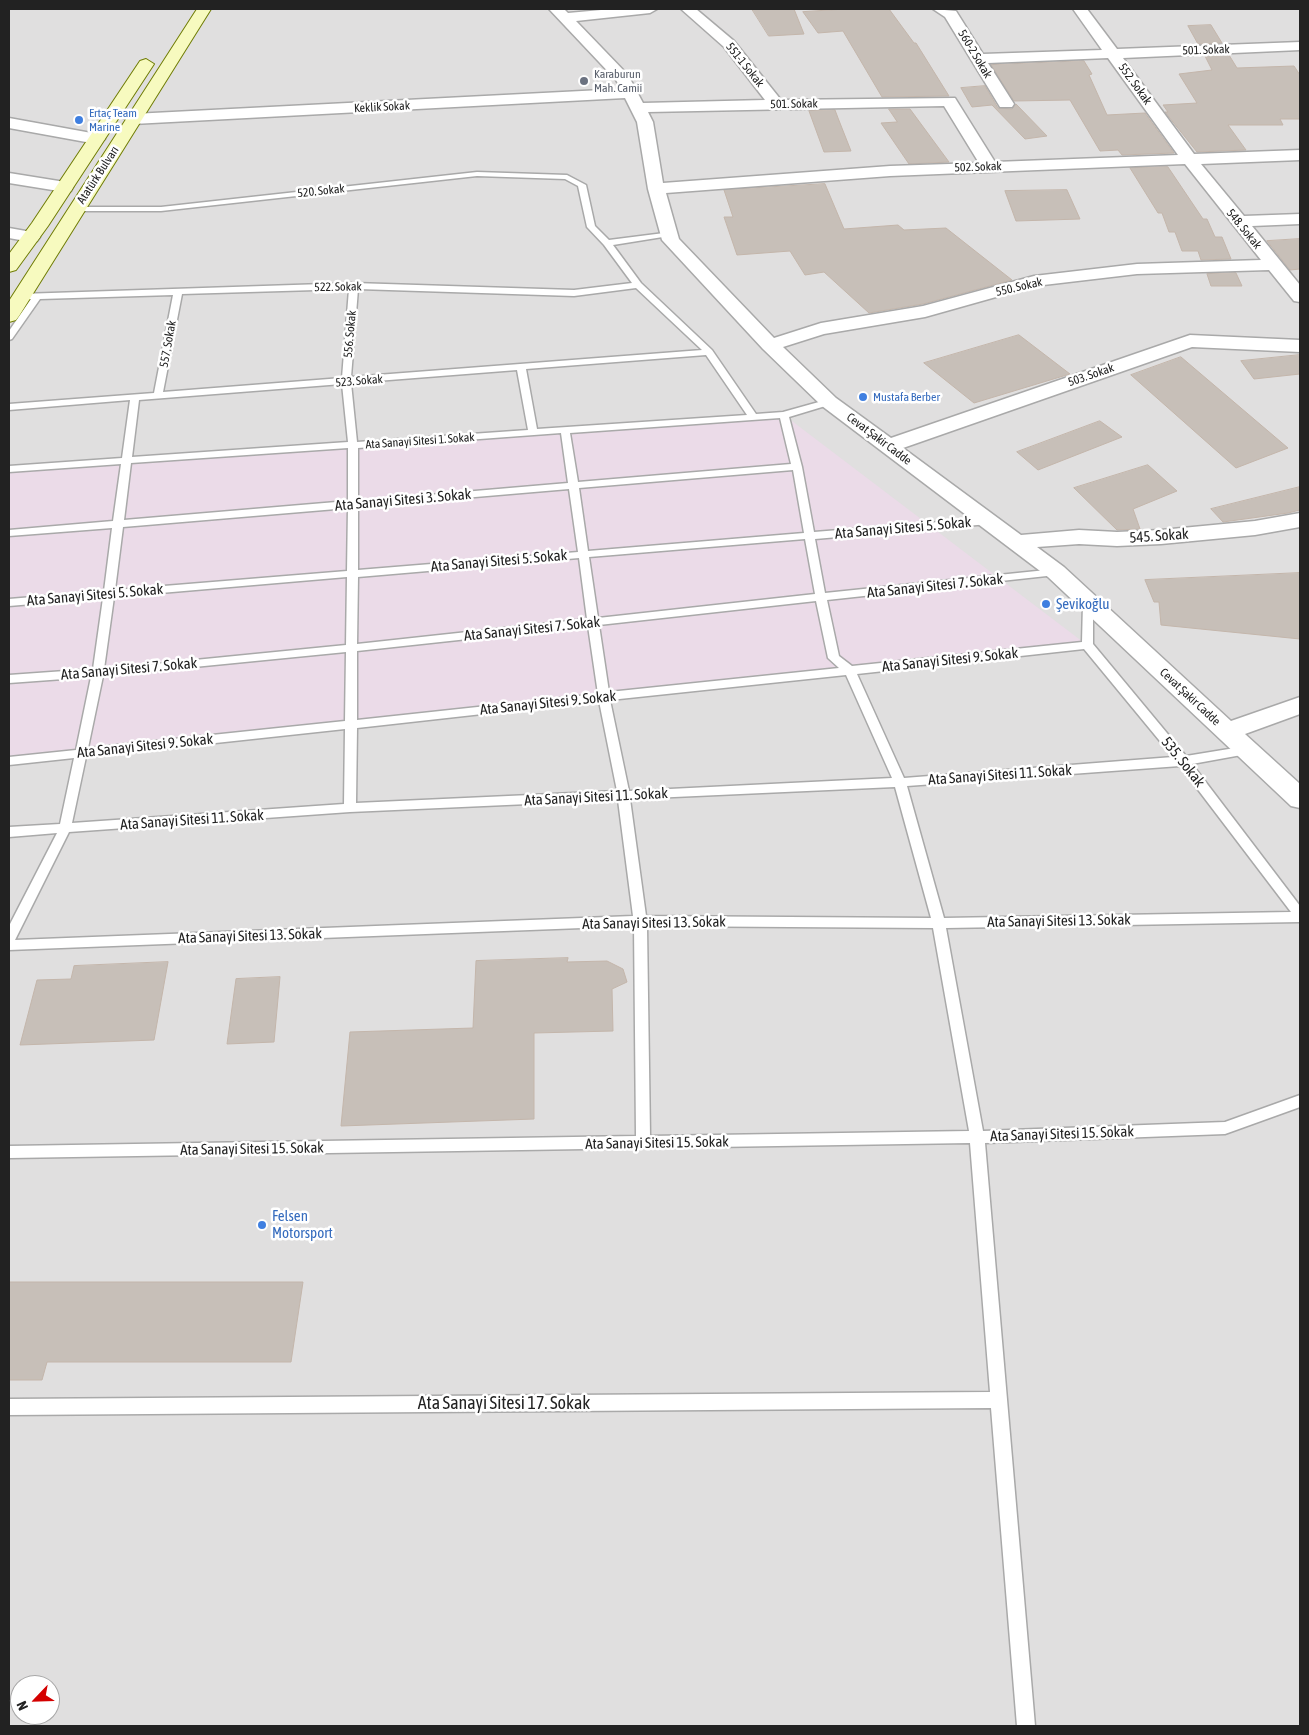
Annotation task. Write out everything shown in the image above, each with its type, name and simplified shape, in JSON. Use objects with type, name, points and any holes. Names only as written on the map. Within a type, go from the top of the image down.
[{"type":"main road","name":"Atatürk Bulvarı","points":[[9,316],[29,297],[76,209],[204,9]]},
{"type":"main road","name":"Atatürk Bulvarı","points":[[9,266],[65,187],[156,49]]},
{"type":"street","points":[[561,14],[650,9]]},
{"type":"street","name":"551-1 Sokak","points":[[688,9],[729,44],[777,105]]},
{"type":"street","name":"560-2 Sokak","points":[[940,9],[951,14],[1006,104]]},
{"type":"street","name":"552. Sokak","points":[[1080,9],[1189,159]]},
{"type":"street","name":"Cevat Şakir Cadde","points":[[561,14],[623,78],[645,122],[656,189],[671,240],[770,345],[830,402],[1056,572],[1300,799]]},
{"type":"street","name":"501. Sokak","points":[[978,59],[1300,46]]},
{"type":"street","name":"Keklik Sokak","points":[[133,119],[634,100]]},
{"type":"street","name":"501. Sokak","points":[[634,100],[777,105],[949,101],[990,167]]},
{"type":"street","points":[[9,123],[97,139]]},
{"type":"street","name":"502. Sokak","points":[[656,189],[890,171],[1300,155]]},
{"type":"street","name":"548. Sokak","points":[[1189,159],[1238,221],[1286,274],[1300,297]]},
{"type":"street","points":[[9,178],[65,187]]},
{"type":"street","points":[[1238,221],[1300,220]]},
{"type":"street","points":[[9,233],[31,237]]},
{"type":"street","name":"550. Sokak","points":[[770,345],[821,329],[925,311],[1034,282],[1137,268],[1286,274]]},
{"type":"street","name":"503. Sokak","points":[[888,446],[1190,341],[1300,346]]},
{"type":"street","name":"545. Sokak","points":[[1017,542],[1079,537],[1117,539],[1161,537],[1255,528],[1300,520]]},
{"type":"street","points":[[1227,731],[1300,705]]},
{"type":"lane","name":"520. Sokak","points":[[76,209],[161,209],[477,174],[567,177],[582,185],[591,227],[607,243]]},
{"type":"lane","points":[[669,234],[607,243],[638,285],[709,352],[753,417]]},
{"type":"lane","name":"522. Sokak","points":[[29,297],[354,286],[574,293],[638,285]]},
{"type":"lane","name":"556. Sokak","points":[[350,808],[353,445],[346,382],[354,286]]},
{"type":"lane","name":"557. Sokak","points":[[158,396],[178,292]]},
{"type":"lane","points":[[9,337],[29,297]]},
{"type":"lane","name":"523. Sokak","points":[[9,407],[709,352]]},
{"type":"lane","points":[[521,368],[533,433]]},
{"type":"lane","points":[[9,938],[65,829],[98,673],[107,594],[135,398]]},
{"type":"lane","name":"Ata Sanayi Sitesi 1. Sokak","points":[[9,469],[784,415],[830,402]]},
{"type":"lane","points":[[784,415],[797,467],[820,598],[834,658],[850,671],[900,782],[939,922],[978,1137],[1026,1726]]},
{"type":"lane","points":[[565,430],[604,697],[624,796],[640,921],[643,1143]]},
{"type":"lane","name":"Ata Sanayi Sitesi 3. Sokak","points":[[9,533],[797,467]]},
{"type":"lane","name":"Ata Sanayi Sitesi 5. Sokak","points":[[9,602],[989,521]]},
{"type":"lane","name":"Ata Sanayi Sitesi 7. Sokak","points":[[9,679],[98,673],[351,648],[1056,572]]},
{"type":"lane","points":[[1086,646],[1088,603]]},
{"type":"lane","name":"Ata Sanayi Sitesi 9. Sokak","points":[[9,761],[1086,646]]},
{"type":"lane","name":"535. Sokak","points":[[1086,646],[1183,761],[1300,916]]},
{"type":"lane","name":"Ata Sanayi Sitesi 11. Sokak","points":[[9,832],[350,808],[900,782],[1183,761],[1247,750]]},
{"type":"lane","name":"Ata Sanayi Sitesi 13. Sokak","points":[[9,945],[640,921],[939,922],[1300,916]]},
{"type":"lane","name":"Ata Sanayi Sitesi 15. Sokak","points":[[9,1152],[978,1137],[1225,1128],[1300,1101]]},
{"type":"lane","name":"Ata Sanayi Sitesi 17. Sokak","points":[[9,1407],[999,1400]]},
{"type":"shaded area","points":[[9,9],[1300,9],[1300,1726],[9,1726]]},
{"type":"shaded area","points":[[784,415],[1087,645],[9,762],[9,469]]},
{"type":"building","points":[[752,9],[794,9],[804,34],[769,36]]},
{"type":"building","points":[[845,9],[889,9],[914,43],[916,43],[949,96],[882,97],[843,31],[818,33],[803,12]]},
{"type":"building","points":[[1211,25],[1222,43],[1198,44],[1188,26]]},
{"type":"building","points":[[1229,55],[1237,68],[1294,66],[1300,75],[1300,119],[1280,119],[1283,125],[1228,125],[1246,150],[1197,152],[1165,112],[1168,112],[1163,105],[1197,103],[1179,74],[1212,70],[1205,56]]},
{"type":"building","points":[[1084,61],[1092,74],[1089,75],[1107,115],[1145,113],[1174,153],[1122,155],[1118,150],[1100,151],[1070,100],[1014,101],[991,65]]},
{"type":"building","points":[[985,86],[998,108],[1012,109],[1016,104],[1047,136],[1025,139],[992,105],[972,107],[961,88]]},
{"type":"building","points":[[889,109],[910,109],[949,162],[909,164],[881,123],[897,122]]},
{"type":"building","points":[[835,110],[851,151],[824,152],[809,111]]},
{"type":"building","points":[[1168,167],[1203,219],[1207,219],[1215,237],[1222,237],[1231,259],[1201,260],[1198,251],[1182,251],[1175,232],[1169,232],[1162,213],[1158,213],[1130,168]]},
{"type":"building","points":[[825,184],[844,229],[898,225],[904,230],[946,228],[1012,280],[923,304],[869,313],[824,272],[805,275],[790,251],[737,255],[724,217],[733,217],[724,190]]},
{"type":"building","points":[[1067,190],[1080,219],[1016,221],[1005,191]]},
{"type":"building","points":[[1300,239],[1300,269],[1290,270],[1267,241]]},
{"type":"building","points":[[1236,273],[1242,286],[1211,286],[1207,274]]},
{"type":"building","points":[[1019,335],[1070,374],[974,403],[924,363]]},
{"type":"building","points":[[1300,355],[1300,374],[1254,379],[1241,361]]},
{"type":"building","points":[[1181,357],[1288,448],[1236,468],[1131,375]]},
{"type":"building","points":[[1100,421],[1122,437],[1038,470],[1017,452]]},
{"type":"building","points":[[1148,465],[1177,491],[1133,509],[1140,529],[1117,530],[1074,488]]},
{"type":"building","points":[[1300,487],[1300,510],[1288,513],[1223,522],[1211,509]]},
{"type":"building","points":[[1300,573],[1300,639],[1161,625],[1159,602],[1154,602],[1145,580]]},
{"type":"building","points":[[568,958],[567,962],[607,961],[623,969],[627,982],[612,989],[613,1031],[534,1033],[534,1119],[341,1126],[350,1032],[473,1028],[476,961]]},
{"type":"building","points":[[168,962],[154,1040],[20,1045],[37,980],[71,979],[74,966]]},
{"type":"building","points":[[280,977],[274,1042],[227,1044],[236,979]]},
{"type":"building","points":[[9,1282],[303,1282],[291,1362],[47,1362],[42,1380],[9,1380]]},
{"type":"place","name":"Karaburun Mah. Camii","points":[[584,81]]},
{"type":"place","name":"Ertaç Team Marine","points":[[79,120]]},
{"type":"place","name":"Mustafa Berber","points":[[863,397]]},
{"type":"place","name":"Şevikoğlu","points":[[1046,604]]},
{"type":"place","name":"Felsen Motorsport","points":[[262,1225]]}]
